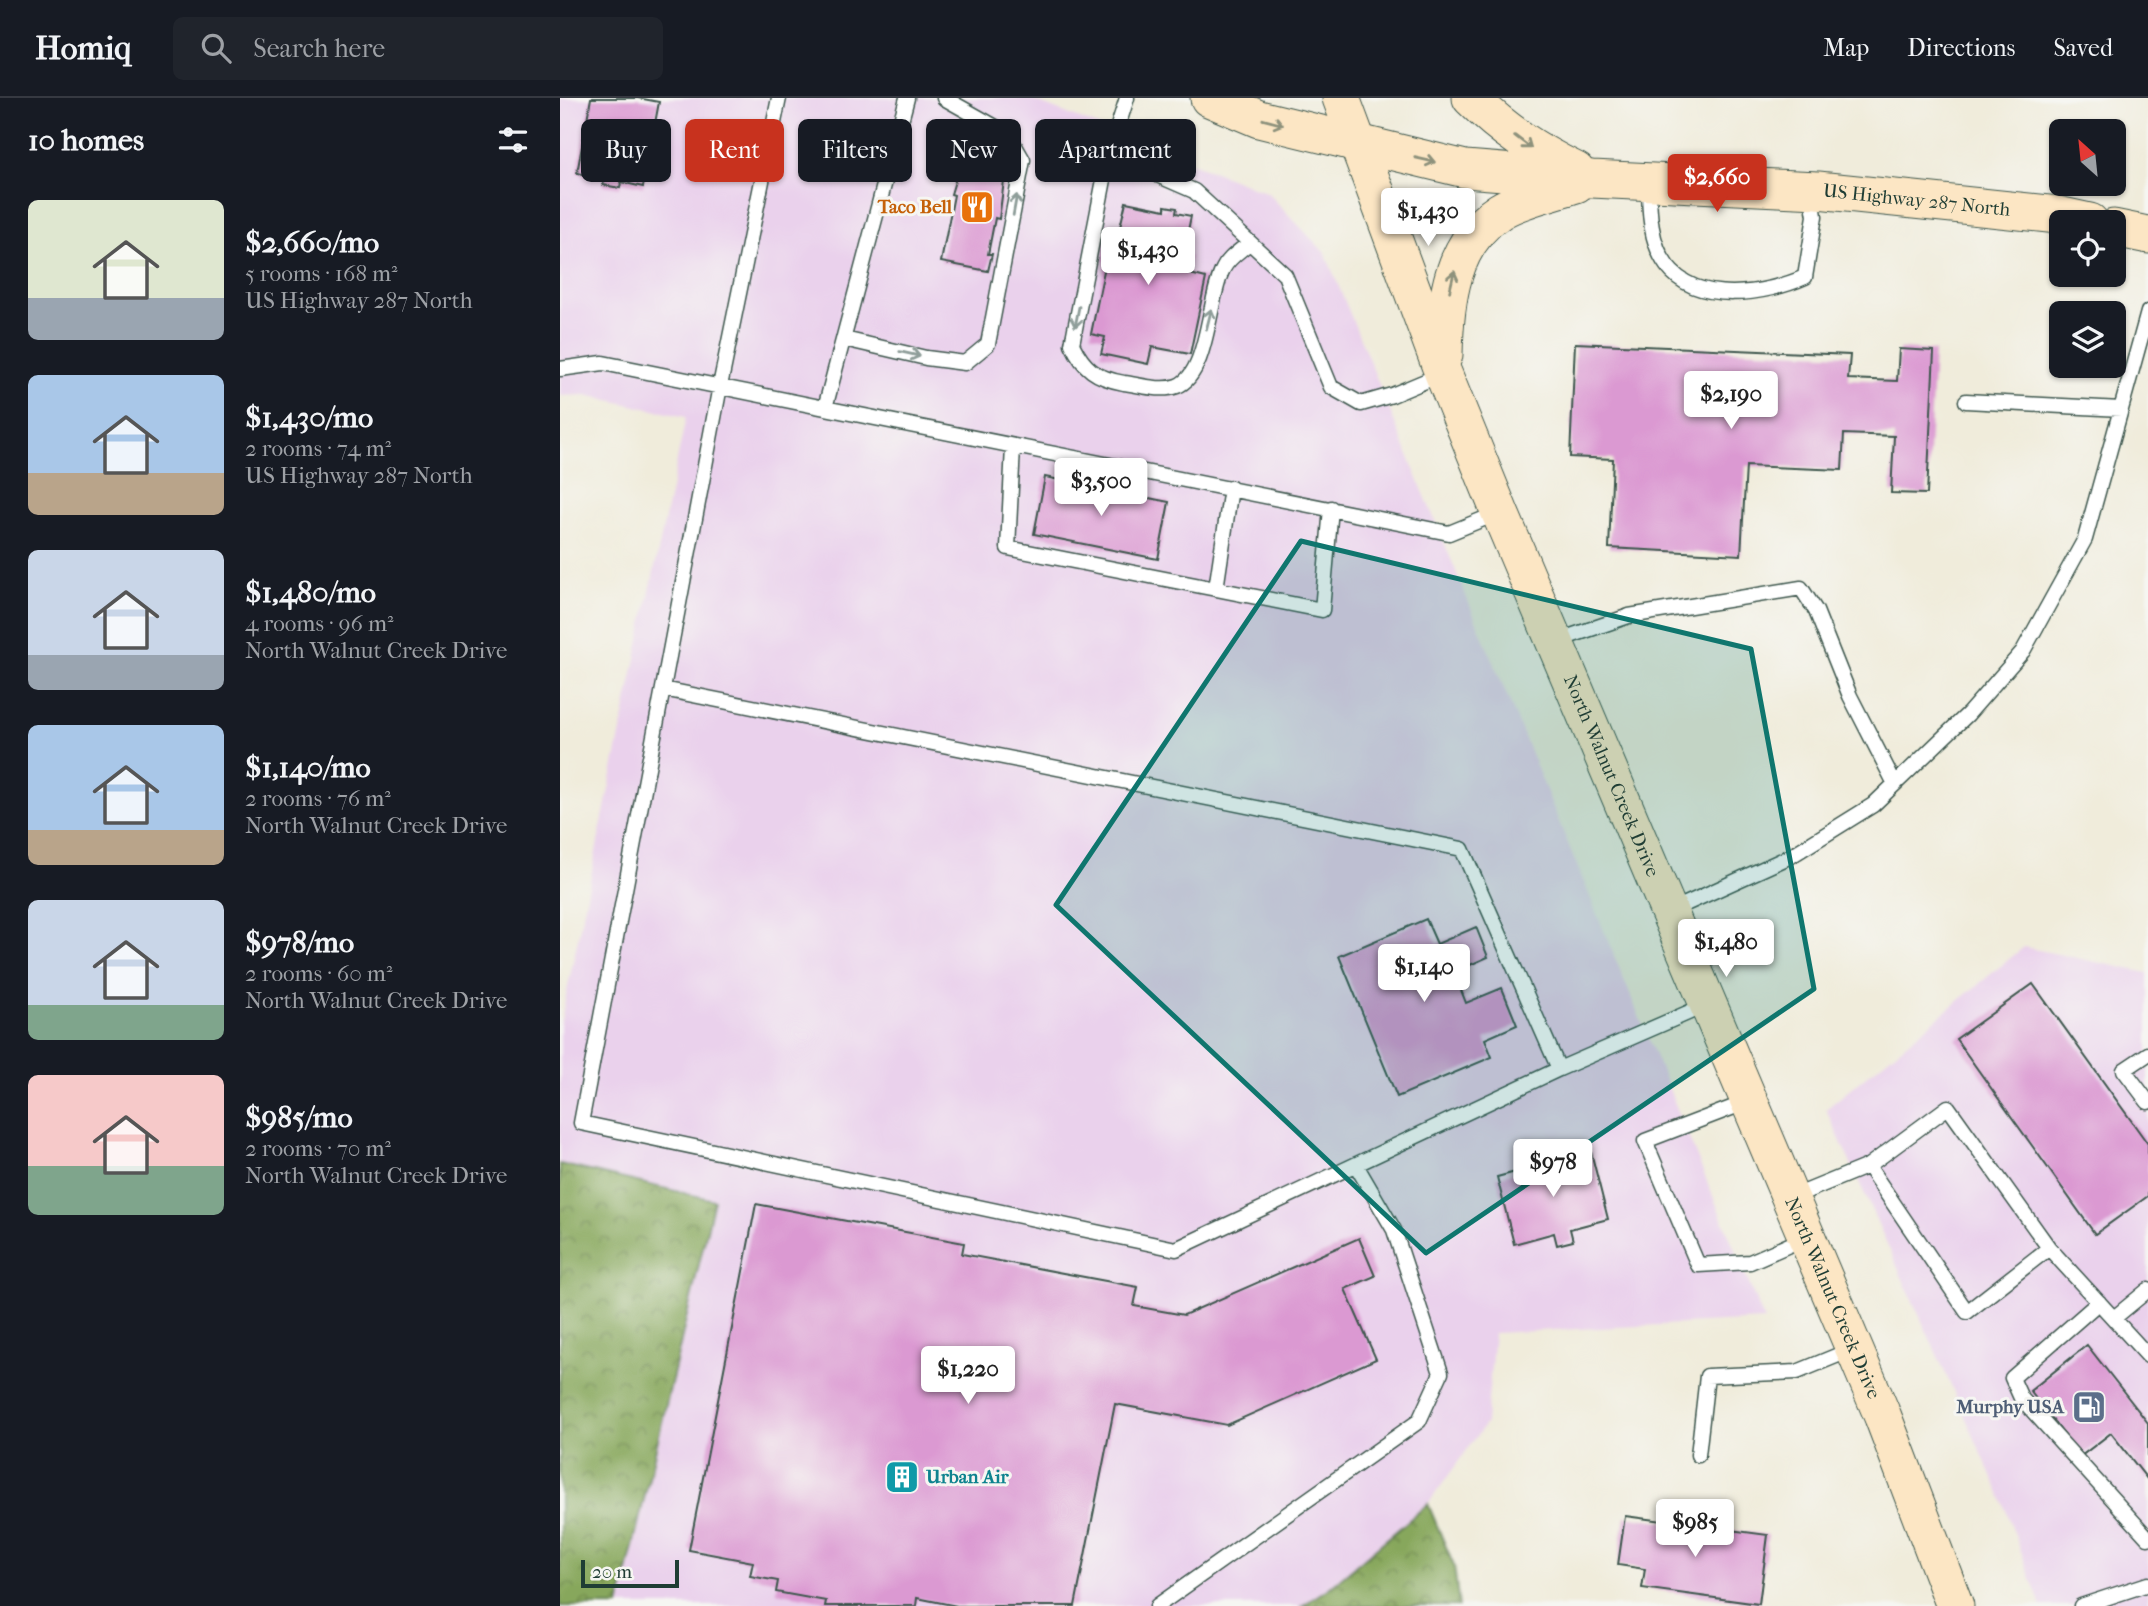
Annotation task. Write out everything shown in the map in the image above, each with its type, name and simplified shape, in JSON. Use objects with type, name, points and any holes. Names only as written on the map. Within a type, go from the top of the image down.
[{"type":"main road","name":"US Highway 287 North","points":[[1209,98],[1259,118],[1358,145],[1465,169],[1811,189],[2049,215]]},
{"type":"main road","name":"North Walnut Creek Drive","points":[[1341,98],[1443,373],[1500,513],[1788,1199],[1883,1417],[1955,1606]]},
{"type":"main road","points":[[1471,98],[1494,121],[1534,151],[1592,178]]},
{"type":"main road","points":[[1443,373],[1444,311],[1455,269],[1475,232],[1502,210],[1592,178]]},
{"type":"main road","points":[[2126,230],[2148,235]]},
{"type":"lane","points":[[779,98],[720,386],[580,1123],[1176,1249],[1559,1069],[1706,1005]]},
{"type":"lane","points":[[825,408],[907,98]]},
{"type":"lane","points":[[844,339],[926,358],[965,363],[988,344],[1023,160],[1008,134],[944,98]]},
{"type":"lane","points":[[1121,119],[1127,98]]},
{"type":"lane","points":[[1649,181],[1649,215],[1658,249],[1668,268],[1697,288],[1737,293],[1781,287],[1805,277],[1815,216],[1811,189]]},
{"type":"lane","points":[[1104,182],[1072,344],[1089,372],[1111,380],[1162,388],[1178,386],[1190,377],[1199,360],[1223,267],[1250,243]]},
{"type":"lane","points":[[1174,182],[1194,191],[1284,275],[1331,387],[1361,404],[1392,395],[1443,373]]},
{"type":"lane","points":[[1667,913],[1791,856],[1873,805],[1968,714],[2023,650],[2085,539],[2148,312]]},
{"type":"lane","points":[[560,369],[603,363],[1449,533],[1500,513]]},
{"type":"lane","points":[[1966,401],[2121,410]]},
{"type":"lane","points":[[1013,447],[1008,548],[1322,610],[1331,508]]},
{"type":"lane","points":[[1216,589],[1231,488]]},
{"type":"lane","points":[[1554,642],[1629,616],[1801,589],[1816,611],[1850,696],[1895,784]]},
{"type":"lane","points":[[663,689],[1462,849],[1559,1069]]},
{"type":"lane","points":[[2148,1054],[2124,1070],[2148,1102]]},
{"type":"lane","points":[[1747,1102],[1645,1141],[1698,1265],[1750,1262],[1805,1238]]},
{"type":"lane","points":[[1788,1199],[1868,1166],[1948,1107],[2049,1248],[2148,1356]]},
{"type":"lane","points":[[1157,1606],[1419,1421],[1441,1373],[1394,1230],[1356,1165]]},
{"type":"lane","points":[[1868,1166],[1967,1312],[2049,1248]]},
{"type":"lane","points":[[2114,1318],[2148,1290]]},
{"type":"lane","points":[[2099,1302],[2012,1378],[2021,1398],[2148,1536]]},
{"type":"lane","points":[[1698,1455],[1707,1376],[1797,1372],[1853,1349]]},
{"type":"lane","points":[[2081,1606],[2147,1589]]},
{"type":"highlighted area","points":[[1301,541],[1751,649],[1814,989],[1426,1253],[1056,905]]},
{"type":"shaded area","points":[[560,98],[1027,98],[1080,119],[1035,119],[1035,182],[1196,182],[1196,165],[1268,193],[1325,253],[1764,1320],[1494,1333],[1486,1423],[1428,1504],[1329,1588],[1302,1606],[619,1606],[714,1200],[560,1164],[560,1025],[686,417],[586,395],[560,396]]},
{"type":"shaded area","points":[[2024,947],[2148,973],[2148,1606],[2041,1606],[2000,1494],[1826,1109]]},
{"type":"green space","points":[[560,1164],[714,1200],[619,1606],[560,1606]]},
{"type":"green space","points":[[1428,1504],[1454,1566],[1459,1606],[1302,1606],[1329,1588]]},
{"type":"building","points":[[591,98],[638,98],[659,102],[656,119],[587,119]]},
{"type":"building","points":[[581,152],[581,174],[577,173]]},
{"type":"building","points":[[604,182],[621,182],[620,188],[603,185]]},
{"type":"building","points":[[621,182],[644,182],[643,187]]},
{"type":"building","name":"Taco Bell","points":[[955,182],[1004,182],[999,219],[995,218],[988,254],[992,254],[988,271],[941,262],[954,195],[951,194]]},
{"type":"building","points":[[1126,202],[1165,210],[1165,206],[1177,208],[1176,213],[1191,216],[1183,255],[1190,257],[1186,273],[1206,278],[1190,354],[1152,347],[1148,364],[1101,354],[1105,337],[1091,334],[1106,261],[1103,261],[1107,242],[1116,244]]},
{"type":"building","points":[[1575,343],[1850,355],[1848,379],[1897,381],[1899,349],[1934,351],[1927,494],[1891,493],[1894,436],[1844,434],[1842,470],[1746,466],[1741,555],[1609,548],[1613,459],[1570,457]]},
{"type":"building","points":[[1045,477],[1169,502],[1158,559],[1034,534]]},
{"type":"building","points":[[1426,919],[1437,944],[1476,927],[1488,957],[1454,972],[1466,1003],[1502,988],[1517,1025],[1485,1039],[1492,1057],[1397,1097],[1339,956]]},
{"type":"building","points":[[2033,984],[2148,1144],[2148,1196],[2095,1234],[1956,1039]]},
{"type":"building","points":[[1591,1152],[1608,1219],[1570,1229],[1573,1241],[1557,1245],[1554,1233],[1514,1244],[1497,1177]]},
{"type":"building","name":"Urban Air","points":[[756,1204],[964,1243],[962,1254],[1138,1287],[1134,1306],[1184,1315],[1359,1238],[1375,1276],[1345,1289],[1376,1359],[1227,1425],[1115,1404],[1075,1606],[957,1606],[917,1598],[916,1606],[825,1606],[826,1601],[776,1592],[778,1581],[750,1576],[753,1562],[689,1550]]},
{"type":"building","name":"Murphy USA","points":[[2087,1345],[2148,1423],[2148,1480],[2111,1433],[2081,1456],[2030,1391]]},
{"type":"building","points":[[1625,1516],[1768,1535],[1759,1604],[1642,1588],[1645,1569],[1618,1565]]},
{"type":"place","name":"Taco Bell","points":[[977,207]]},
{"type":"place","name":"Murphy USA","points":[[2089,1407]]},
{"type":"place","name":"Urban Air","points":[[902,1477]]}]
